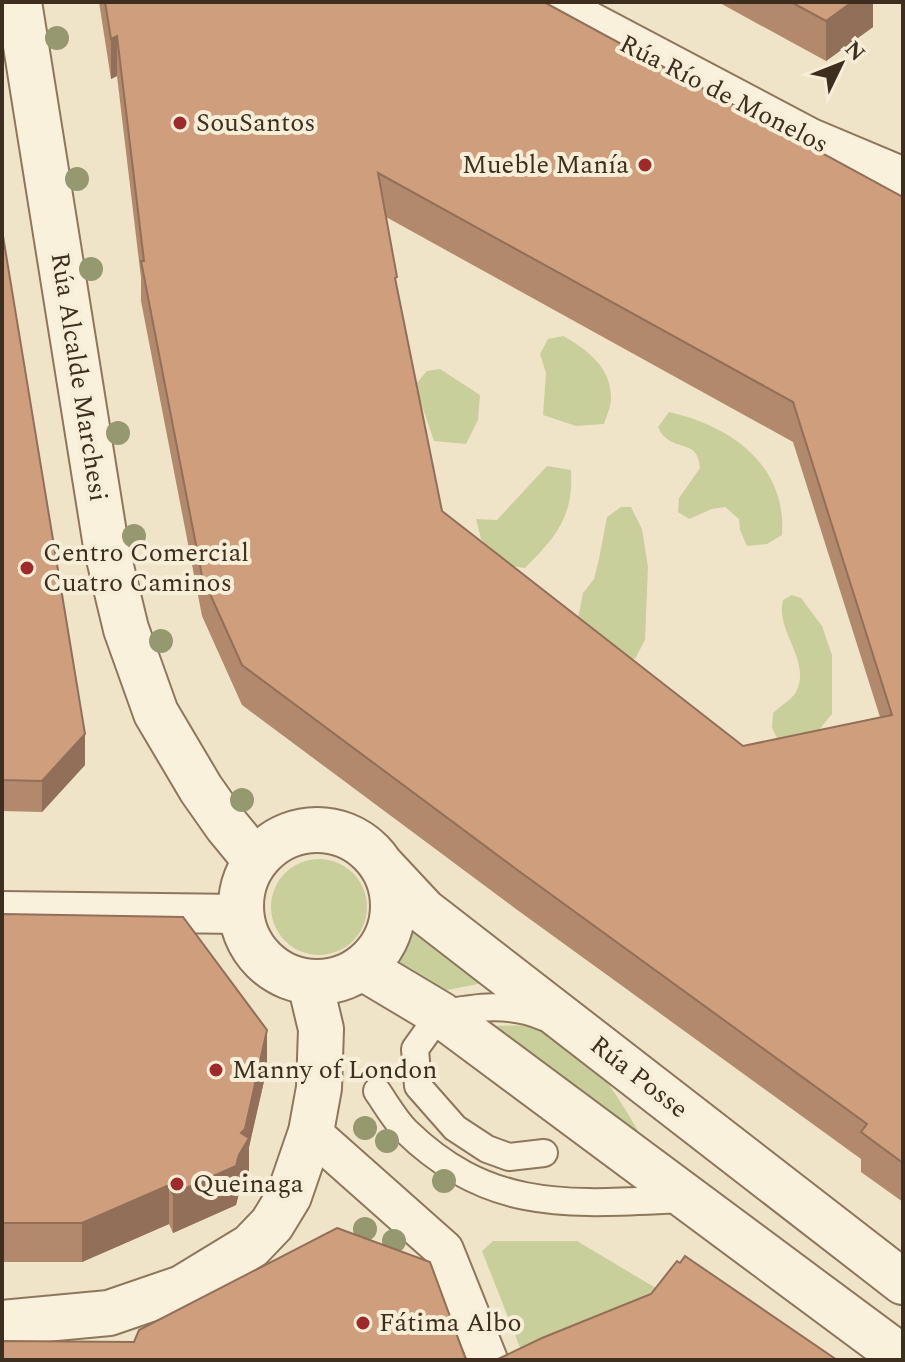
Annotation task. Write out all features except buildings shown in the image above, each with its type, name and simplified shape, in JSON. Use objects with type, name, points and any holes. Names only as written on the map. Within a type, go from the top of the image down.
[{"type":"street","name":"Rúa Alcalde Marchesi","points":[[19,2],[106,546],[126,629],[156,713],[201,789],[255,860]]},
{"type":"street","name":"Rúa Río de Monelos","points":[[547,2],[808,140],[903,180]]},
{"type":"street","points":[[310,830],[331,831],[351,838],[369,850],[382,866],[391,887],[393,909],[390,932],[379,951],[363,968],[347,977],[310,983],[290,978],[271,968],[256,953],[245,935],[240,914],[246,877],[255,860],[271,845],[289,835],[310,830]]},
{"type":"street","name":"Rúa Posse","points":[[382,866],[424,911],[903,1282]]},
{"type":"street","points":[[2,911],[240,914]]},
{"type":"street","points":[[363,968],[440,1014],[903,1358]]},
{"type":"street","points":[[2,1323],[109,1313],[182,1288],[251,1246],[272,1224],[289,1196],[311,1132],[319,1088],[321,1029],[310,983]]},
{"type":"street","points":[[311,1132],[444,1250],[488,1360]]},
{"type":"lane","points":[[544,1153],[509,1157],[487,1149],[455,1128],[418,1086],[415,1049],[440,1014],[482,1006],[526,1009],[583,1034]]},
{"type":"lane","points":[[377,1091],[404,1129],[441,1161],[484,1185],[542,1200],[594,1203],[690,1199]]},
{"type":"green space","points":[[563,336],[589,353],[603,369],[611,402],[604,424],[576,426],[543,415],[546,373],[540,354],[548,339]]},
{"type":"green space","points":[[440,369],[480,395],[478,420],[466,444],[434,441],[415,385],[427,371]]},
{"type":"green space","points":[[669,412],[714,427],[751,452],[775,488],[781,510],[782,535],[767,544],[747,546],[739,519],[725,507],[689,519],[678,512],[679,498],[700,468],[699,459],[692,450],[671,442],[658,427]]},
{"type":"green space","points":[[547,466],[571,470],[569,500],[561,525],[525,568],[501,564],[481,539],[476,519],[497,520]]},
{"type":"green space","points":[[621,507],[631,507],[642,529],[648,567],[645,640],[635,659],[612,654],[578,618],[583,593],[594,579],[607,517]]},
{"type":"green space","points":[[792,595],[801,598],[822,626],[832,655],[832,714],[815,735],[779,742],[772,728],[773,713],[794,695],[800,680],[797,657],[782,612],[783,600]]},
{"type":"green space","points":[[319,859],[338,862],[353,873],[364,888],[367,907],[364,926],[353,941],[338,952],[319,955],[300,952],[285,941],[274,926],[271,907],[274,888],[285,873],[300,862]]},
{"type":"green space","points":[[416,924],[493,981],[437,992],[400,963]]},
{"type":"green space","points":[[485,1026],[535,1028],[573,1047],[615,1093],[648,1148]]},
{"type":"green space","points":[[493,1241],[577,1241],[676,1300],[525,1360],[482,1251]]},
{"type":"place","name":"SouSantos","points":[[180,123]]},
{"type":"place","name":"Mueble Manía","points":[[645,165]]},
{"type":"place","name":"Centro Comercial Cuatro Caminos","points":[[27,568]]},
{"type":"place","name":"Manny of London","points":[[216,1070]]},
{"type":"place","name":"Queinaga","points":[[177,1184]]},
{"type":"place","name":"Fátima Albo","points":[[363,1323]]}]
